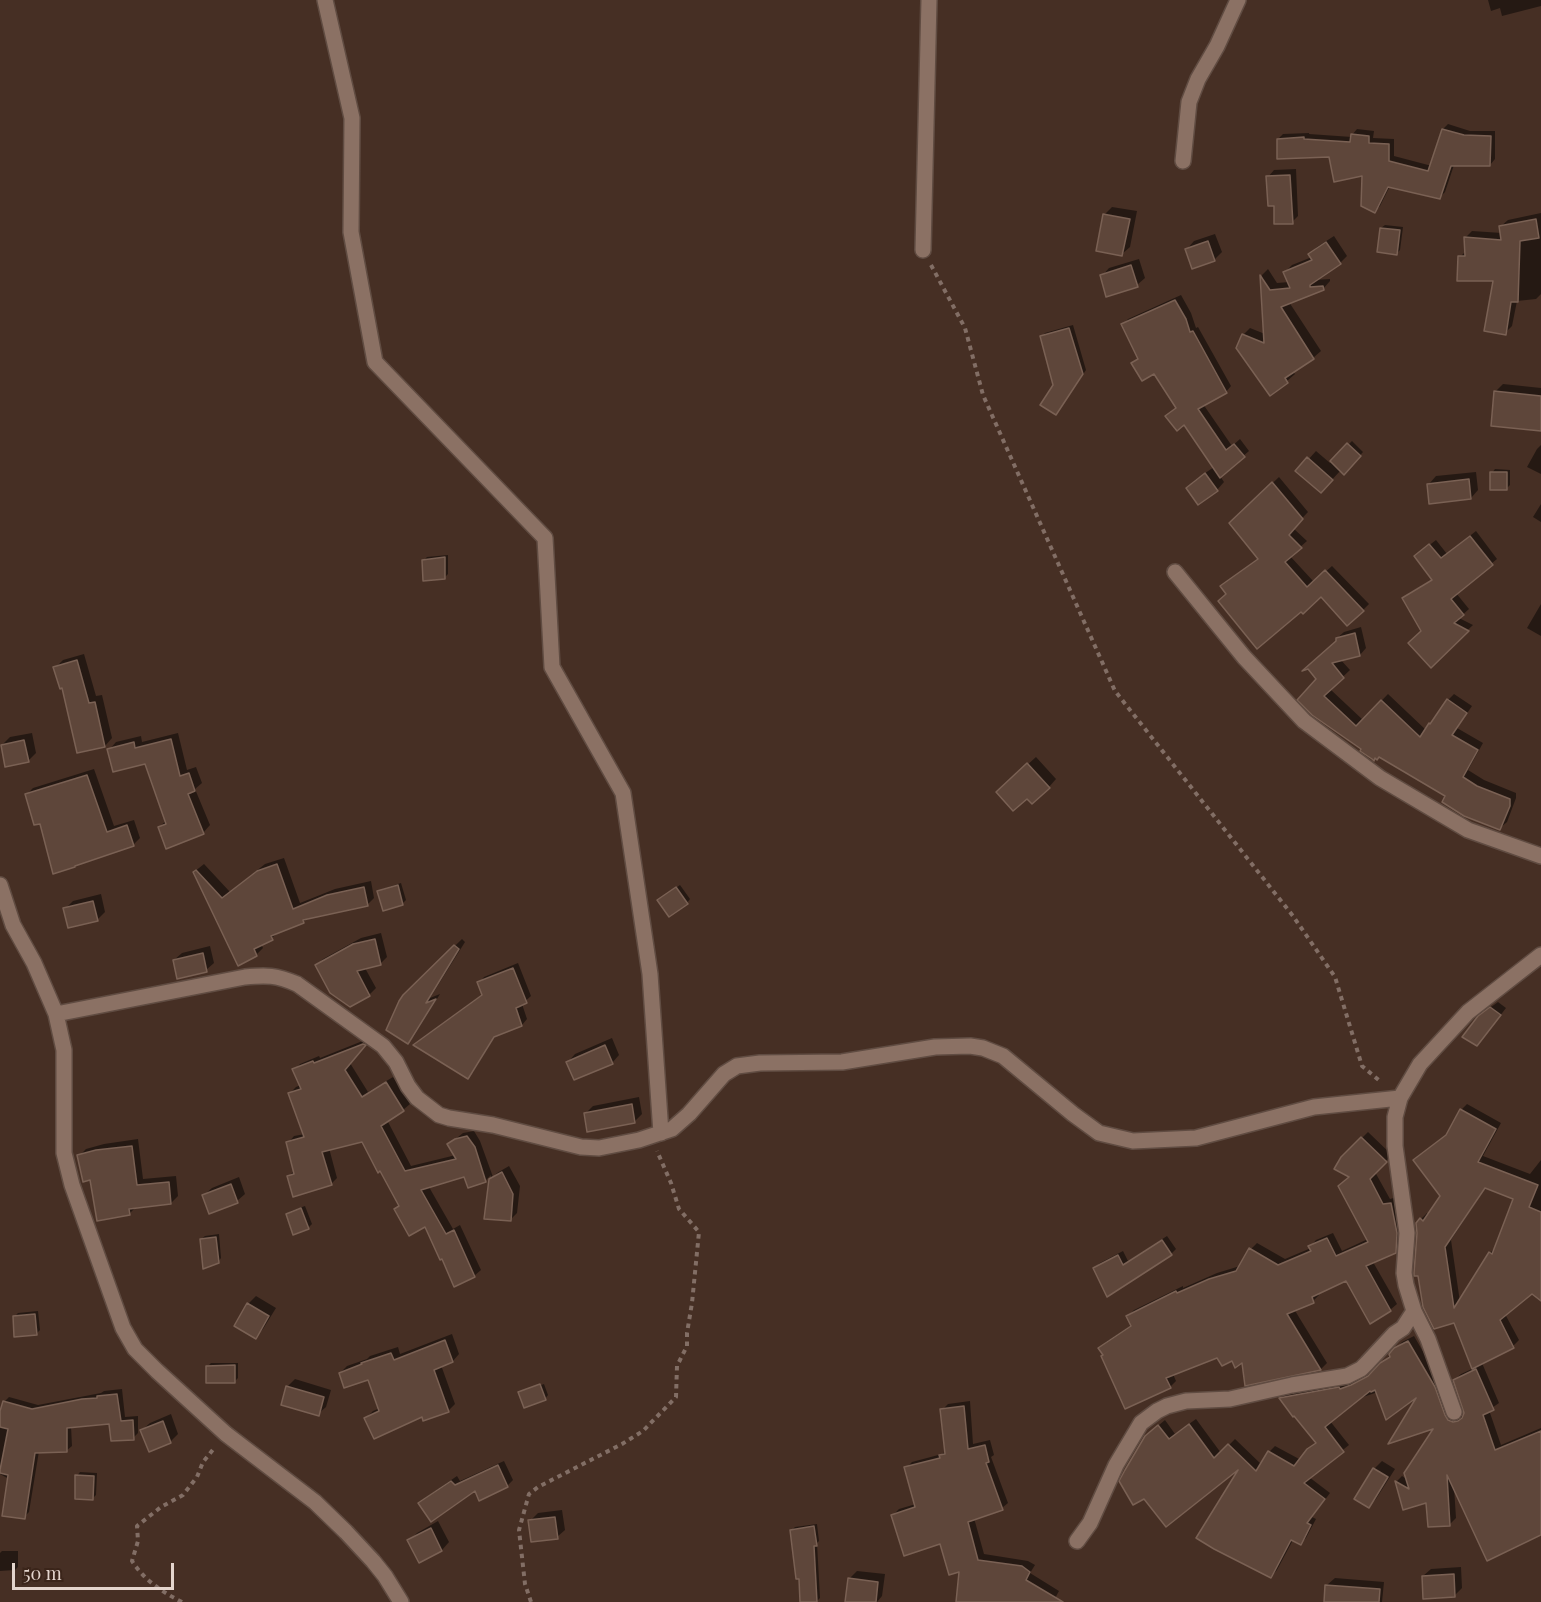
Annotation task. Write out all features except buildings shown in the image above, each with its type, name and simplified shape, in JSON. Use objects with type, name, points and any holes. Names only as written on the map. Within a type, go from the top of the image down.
[{"type":"street","points":[[325,0],[352,118],[351,232],[375,362],[545,538],[552,667],[623,793],[650,974],[662,1133]]},
{"type":"street","points":[[923,250],[929,0]]},
{"type":"street","points":[[1183,161],[1189,102],[1198,79],[1217,46],[1238,0]]},
{"type":"street","points":[[1175,572],[1244,657],[1304,721],[1380,778],[1468,830],[1541,856]]},
{"type":"street","points":[[0,885],[13,925],[34,963],[56,1014],[64,1050],[64,1153],[72,1185],[123,1328],[135,1349],[226,1434],[315,1502],[373,1561],[401,1602]]},
{"type":"street","points":[[1454,1412],[1406,1285],[1404,1273],[1407,1233],[1395,1146],[1395,1117],[1400,1098],[1420,1064],[1468,1012],[1541,955]]},
{"type":"street","points":[[56,1014],[245,977],[267,975],[281,978],[297,984],[382,1047],[396,1062],[417,1098],[439,1115],[493,1125],[581,1147],[599,1148],[639,1140],[672,1129],[682,1122],[724,1074],[737,1066],[760,1063],[842,1062],[935,1047],[970,1046],[983,1048],[1003,1056],[1099,1133],[1133,1141],[1196,1138],[1314,1107],[1400,1098]]},
{"type":"street","points":[[1077,1541],[1094,1517],[1116,1466],[1140,1423],[1157,1411],[1186,1401],[1230,1399],[1347,1376],[1361,1369],[1394,1334],[1403,1328],[1414,1311]]},
{"type":"path","points":[[923,250],[965,328],[983,395],[1115,692],[1293,916],[1335,977],[1362,1066],[1400,1098]]},
{"type":"path","points":[[531,1602],[525,1584],[519,1530],[529,1494],[643,1431],[676,1397],[677,1366],[687,1346],[699,1232],[679,1209],[656,1148],[662,1133]]},
{"type":"path","points":[[182,1602],[163,1592],[139,1572],[132,1561],[138,1541],[137,1526],[161,1507],[183,1495],[197,1477],[203,1462],[226,1434]]}]
